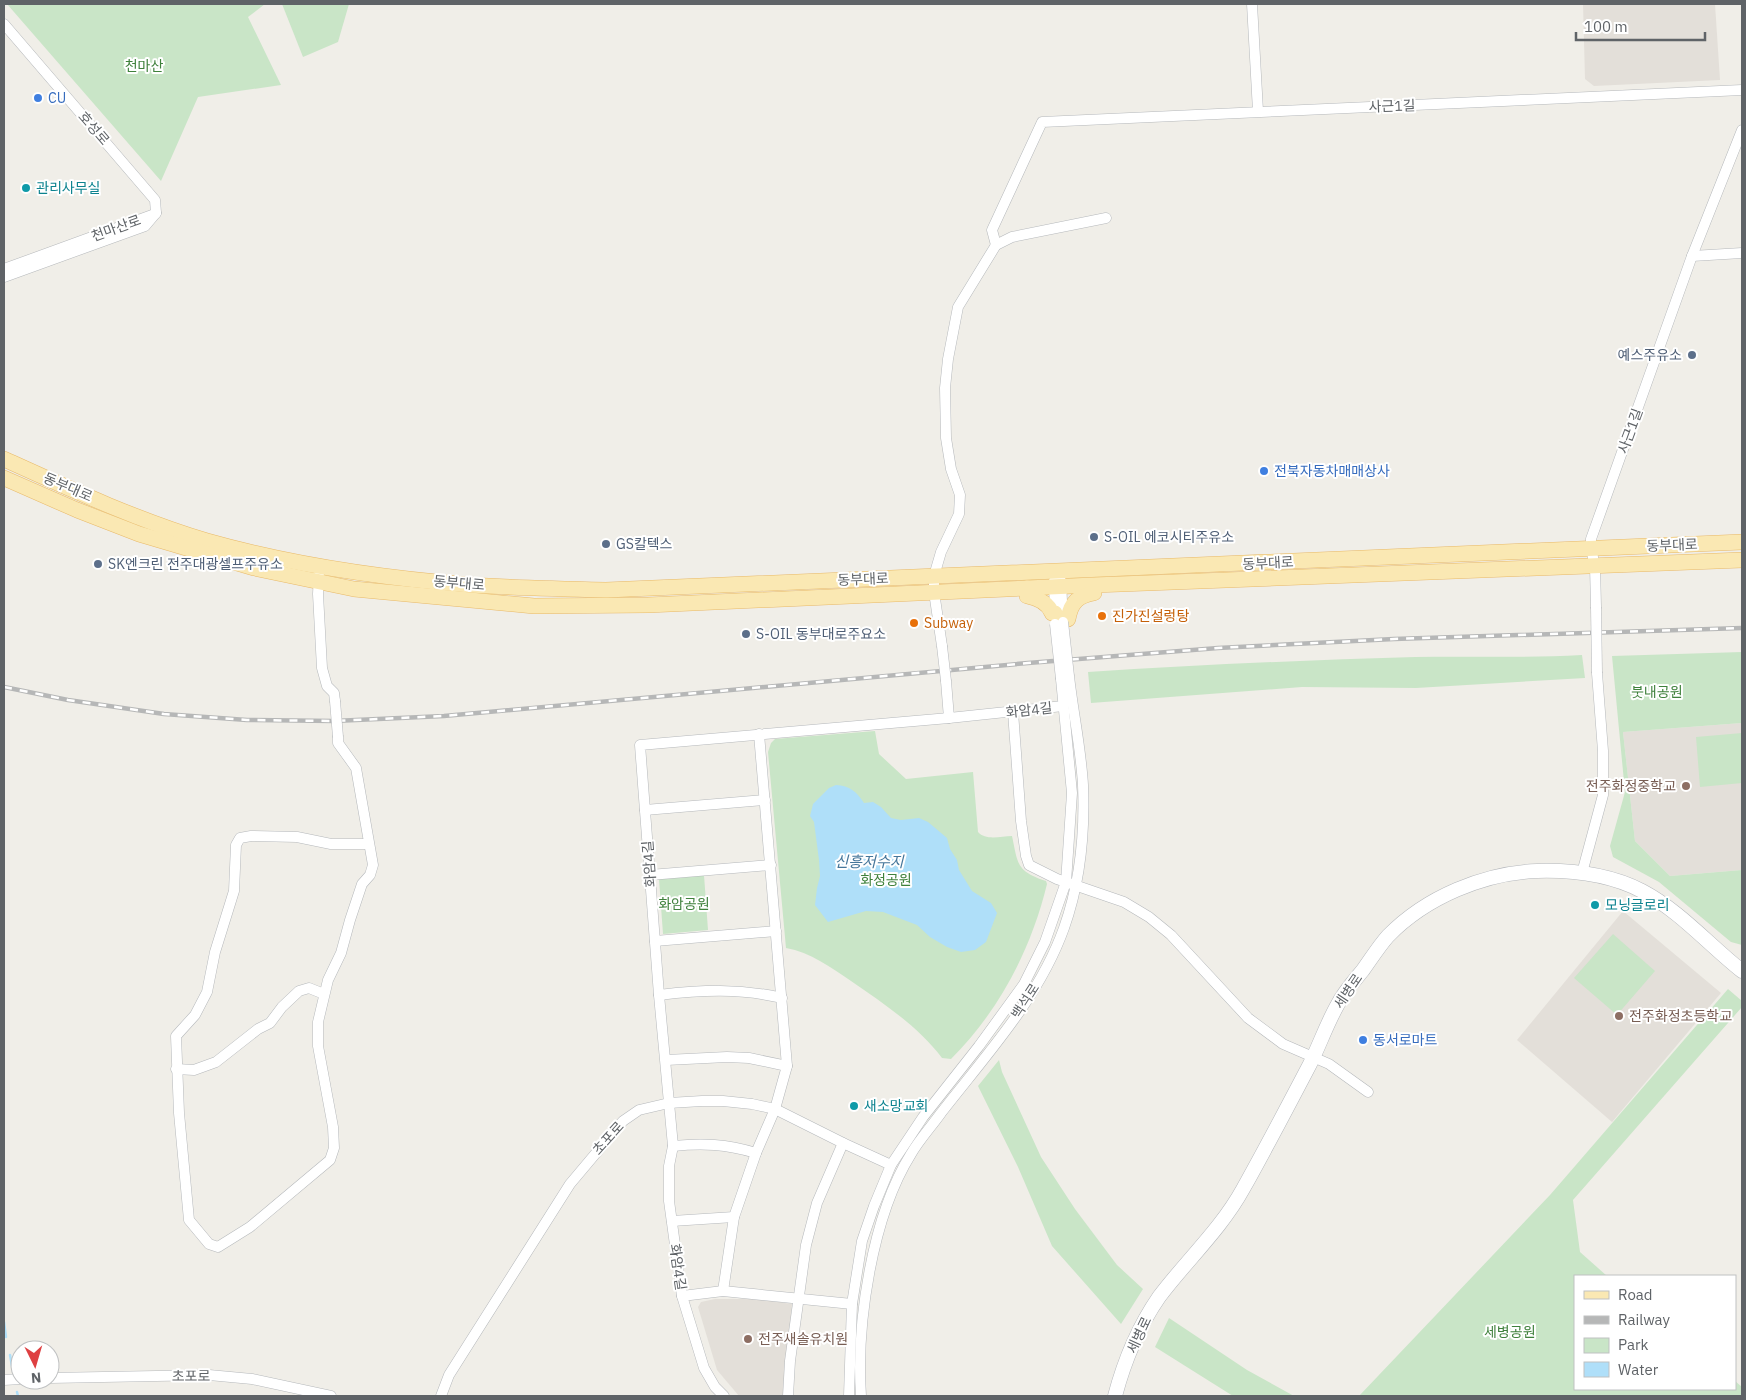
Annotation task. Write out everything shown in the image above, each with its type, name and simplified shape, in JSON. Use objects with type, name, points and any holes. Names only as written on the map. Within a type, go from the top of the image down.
[{"type":"main road","name":"동부대로","points":[[4,459],[51,481],[156,524],[319,574],[354,589],[534,606],[648,605],[934,584],[1057,579],[1591,548],[1742,542]]},
{"type":"main road","name":"동부대로","points":[[4,478],[77,510],[139,534],[254,568],[319,574]]},
{"type":"main road","name":"동부대로","points":[[934,584],[1027,588],[1057,579],[1094,584],[1742,560]]},
{"type":"main road","points":[[1027,588],[1027,596],[1037,598],[1050,608],[1052,613],[1059,619],[1068,619],[1069,611],[1074,602],[1082,595],[1094,593],[1094,584]]},
{"type":"street","points":[[1252,4],[1258,111]]},
{"type":"street","name":"호성로","points":[[4,24],[155,200],[156,213]]},
{"type":"street","name":"사근1길","points":[[996,245],[992,230],[1042,122],[1742,90]]},
{"type":"street","name":"사근1길","points":[[1582,873],[1603,795],[1603,751],[1597,673],[1595,566],[1591,539],[1692,256],[1742,130]]},
{"type":"street","name":"천마산로","points":[[4,269],[156,213]]},
{"type":"street","name":"천마산로","points":[[4,277],[145,226],[156,213]]},
{"type":"street","points":[[950,718],[934,584],[941,552],[959,514],[960,495],[951,469],[946,438],[945,413],[945,388],[958,307],[996,245],[1012,237],[1106,218]]},
{"type":"street","points":[[1692,256],[1742,253]]},
{"type":"street","points":[[319,574],[322,668],[327,686],[334,693],[338,743],[356,768],[373,865],[370,875],[362,884],[341,953],[328,980],[318,1022],[318,1046],[333,1127],[334,1148],[330,1160],[250,1227],[218,1247],[209,1244],[189,1220],[179,1113],[176,1036],[195,1015],[207,992],[215,952],[234,890],[236,845],[240,838],[251,836],[296,837],[331,844],[369,844]]},
{"type":"street","name":"백석로","points":[[860,1396],[861,1346],[872,1256],[890,1194],[911,1154],[998,1041],[1040,978],[1063,929],[1076,885],[1081,842],[1083,786],[1065,678],[1057,579]]},
{"type":"street","name":"백석로","points":[[849,1396],[852,1304],[862,1241],[891,1165],[923,1117],[979,1046],[1024,984],[1045,942],[1066,882],[1072,793],[1063,706],[1065,678]]},
{"type":"street","name":"화암4길","points":[[724,1396],[715,1387],[704,1368],[682,1296],[672,1221],[668,1183],[673,1146],[659,995],[640,745],[950,718],[1063,706]]},
{"type":"street","points":[[1013,712],[1021,821],[1029,865],[1066,882],[1124,902],[1149,917],[1171,935],[1248,1018],[1283,1044],[1329,1064],[1368,1092]]},
{"type":"street","points":[[724,1291],[734,1218],[756,1153],[775,1109],[787,1066],[759,734]]},
{"type":"street","points":[[645,810],[765,800]]},
{"type":"street","points":[[650,875],[771,865]]},
{"type":"street","name":"세병로","points":[[1115,1396],[1136,1339],[1148,1314],[1160,1296],[1212,1235],[1241,1192],[1313,1057],[1338,1002],[1388,936],[1435,900],[1474,883],[1501,875],[1553,871],[1582,873],[1635,888],[1665,905],[1742,971]]},
{"type":"street","points":[[655,941],[776,931]]},
{"type":"street","points":[[176,1069],[194,1070],[216,1062],[258,1029],[270,1023],[298,990],[309,988],[324,994]]},
{"type":"street","points":[[659,995],[702,990],[732,990],[758,992],[782,998]]},
{"type":"street","points":[[666,1060],[727,1057],[749,1058],[787,1066]]},
{"type":"street","name":"초포로","points":[[441,1396],[449,1375],[570,1184],[622,1121],[639,1110],[669,1103],[723,1101],[775,1109],[891,1165]]},
{"type":"street","points":[[788,1396],[790,1361],[806,1245],[817,1203],[843,1143]]},
{"type":"street","points":[[673,1146],[729,1145],[756,1153]]},
{"type":"street","points":[[672,1221],[734,1218]]},
{"type":"street","points":[[682,1296],[724,1291],[852,1304]]},
{"type":"street","name":"초포로","points":[[60,1378],[209,1375],[252,1379],[331,1396]]},
{"type":"shaded area","points":[[1583,4],[1715,4],[1720,80],[1594,86],[1585,79]]},
{"type":"shaded area","name":"전주화정중학교","points":[[1742,723],[1742,870],[1670,876],[1635,841],[1623,732]]},
{"type":"shaded area","name":"전주화정초등학교","points":[[1623,911],[1721,993],[1612,1122],[1517,1040]]},
{"type":"shaded area","name":"전주새솔유치원","points":[[715,1299],[758,1299],[792,1304],[785,1396],[739,1396],[717,1370],[698,1307],[701,1302]]},
{"type":"green space","name":"천마산","points":[[7,4],[265,4],[248,17],[281,85],[198,97],[161,181]]},
{"type":"green space","points":[[282,4],[349,4],[338,42],[303,57]]},
{"type":"green space","name":"붓내공원","points":[[1742,652],[1742,723],[1623,732],[1635,841],[1670,876],[1742,870],[1742,945],[1731,942],[1659,882],[1613,857],[1610,846],[1625,792],[1612,656]]},
{"type":"green space","points":[[1582,655],[1585,678],[1416,688],[1302,687],[1091,703],[1088,672],[1415,657]]},
{"type":"green space","name":"화정공원","points":[[875,731],[879,754],[906,779],[973,772],[978,832],[989,837],[1012,836],[1017,860],[1020,865],[1029,874],[1046,881],[1047,884],[1032,932],[1011,978],[984,1021],[951,1059],[942,1058],[933,1046],[900,1016],[836,971],[804,953],[786,948],[768,752],[771,743],[775,739]]},
{"type":"green space","points":[[1742,733],[1742,783],[1700,787],[1696,737]]},
{"type":"green space","name":"화암공원","points":[[704,875],[708,930],[663,934],[659,879]]},
{"type":"green space","points":[[1613,934],[1655,971],[1617,1015],[1574,978]]},
{"type":"green space","name":"세병공원","points":[[1728,989],[1742,1001],[1742,1007],[1573,1200],[1580,1252],[1606,1275],[1574,1275],[1574,1390],[1736,1390],[1736,1382],[1742,1387],[1742,1396],[1359,1396],[1550,1195]]},
{"type":"green space","points":[[999,1060],[1002,1072],[1041,1157],[1075,1209],[1117,1265],[1143,1289],[1121,1324],[1052,1246],[1018,1167],[978,1086]]},
{"type":"green space","points":[[1169,1318],[1247,1370],[1294,1396],[1233,1396],[1155,1347]]},
{"type":"water","name":"신흥저수지","points":[[836,785],[852,790],[864,803],[873,802],[881,807],[891,818],[901,820],[919,818],[928,822],[947,838],[950,849],[957,860],[959,870],[972,891],[991,903],[997,913],[986,942],[975,950],[961,952],[947,947],[930,937],[917,925],[883,912],[866,911],[828,922],[815,905],[820,876],[814,822],[810,816],[813,804],[829,788]]},
{"type":"waterway","points":[[4,1322],[6,1337]]},
{"type":"waterway","points":[[17,1392],[18,1396]]},
{"type":"railway","points":[[4,687],[68,700],[164,714],[247,720],[334,721],[444,716],[1028,663],[1218,648],[1394,639],[1742,628]]},
{"type":"place","name":"CU","points":[[38,98]]},
{"type":"place","name":"관리사무실","points":[[26,188]]},
{"type":"place","name":"예스주유소","points":[[1692,355]]},
{"type":"place","name":"전북자동차매매상사","points":[[1264,471]]},
{"type":"place","name":"S-OIL 에코시티주유소","points":[[1094,537]]},
{"type":"place","name":"GS칼텍스","points":[[606,544]]},
{"type":"place","name":"SK엔크린 전주대광셀프주유소","points":[[98,564]]},
{"type":"place","name":"진가진설렁탕","points":[[1102,616]]},
{"type":"place","name":"Subway","points":[[914,623]]},
{"type":"place","name":"S-OIL 동부대로주요소","points":[[746,634]]},
{"type":"place","name":"전주화정중학교","points":[[1686,786]]},
{"type":"place","name":"모닝글로리","points":[[1595,905]]},
{"type":"place","name":"전주화정초등학교","points":[[1619,1016]]},
{"type":"place","name":"동서로마트","points":[[1363,1040]]},
{"type":"place","name":"새소망교회","points":[[854,1106]]},
{"type":"place","name":"전주새솔유치원","points":[[748,1339]]}]
